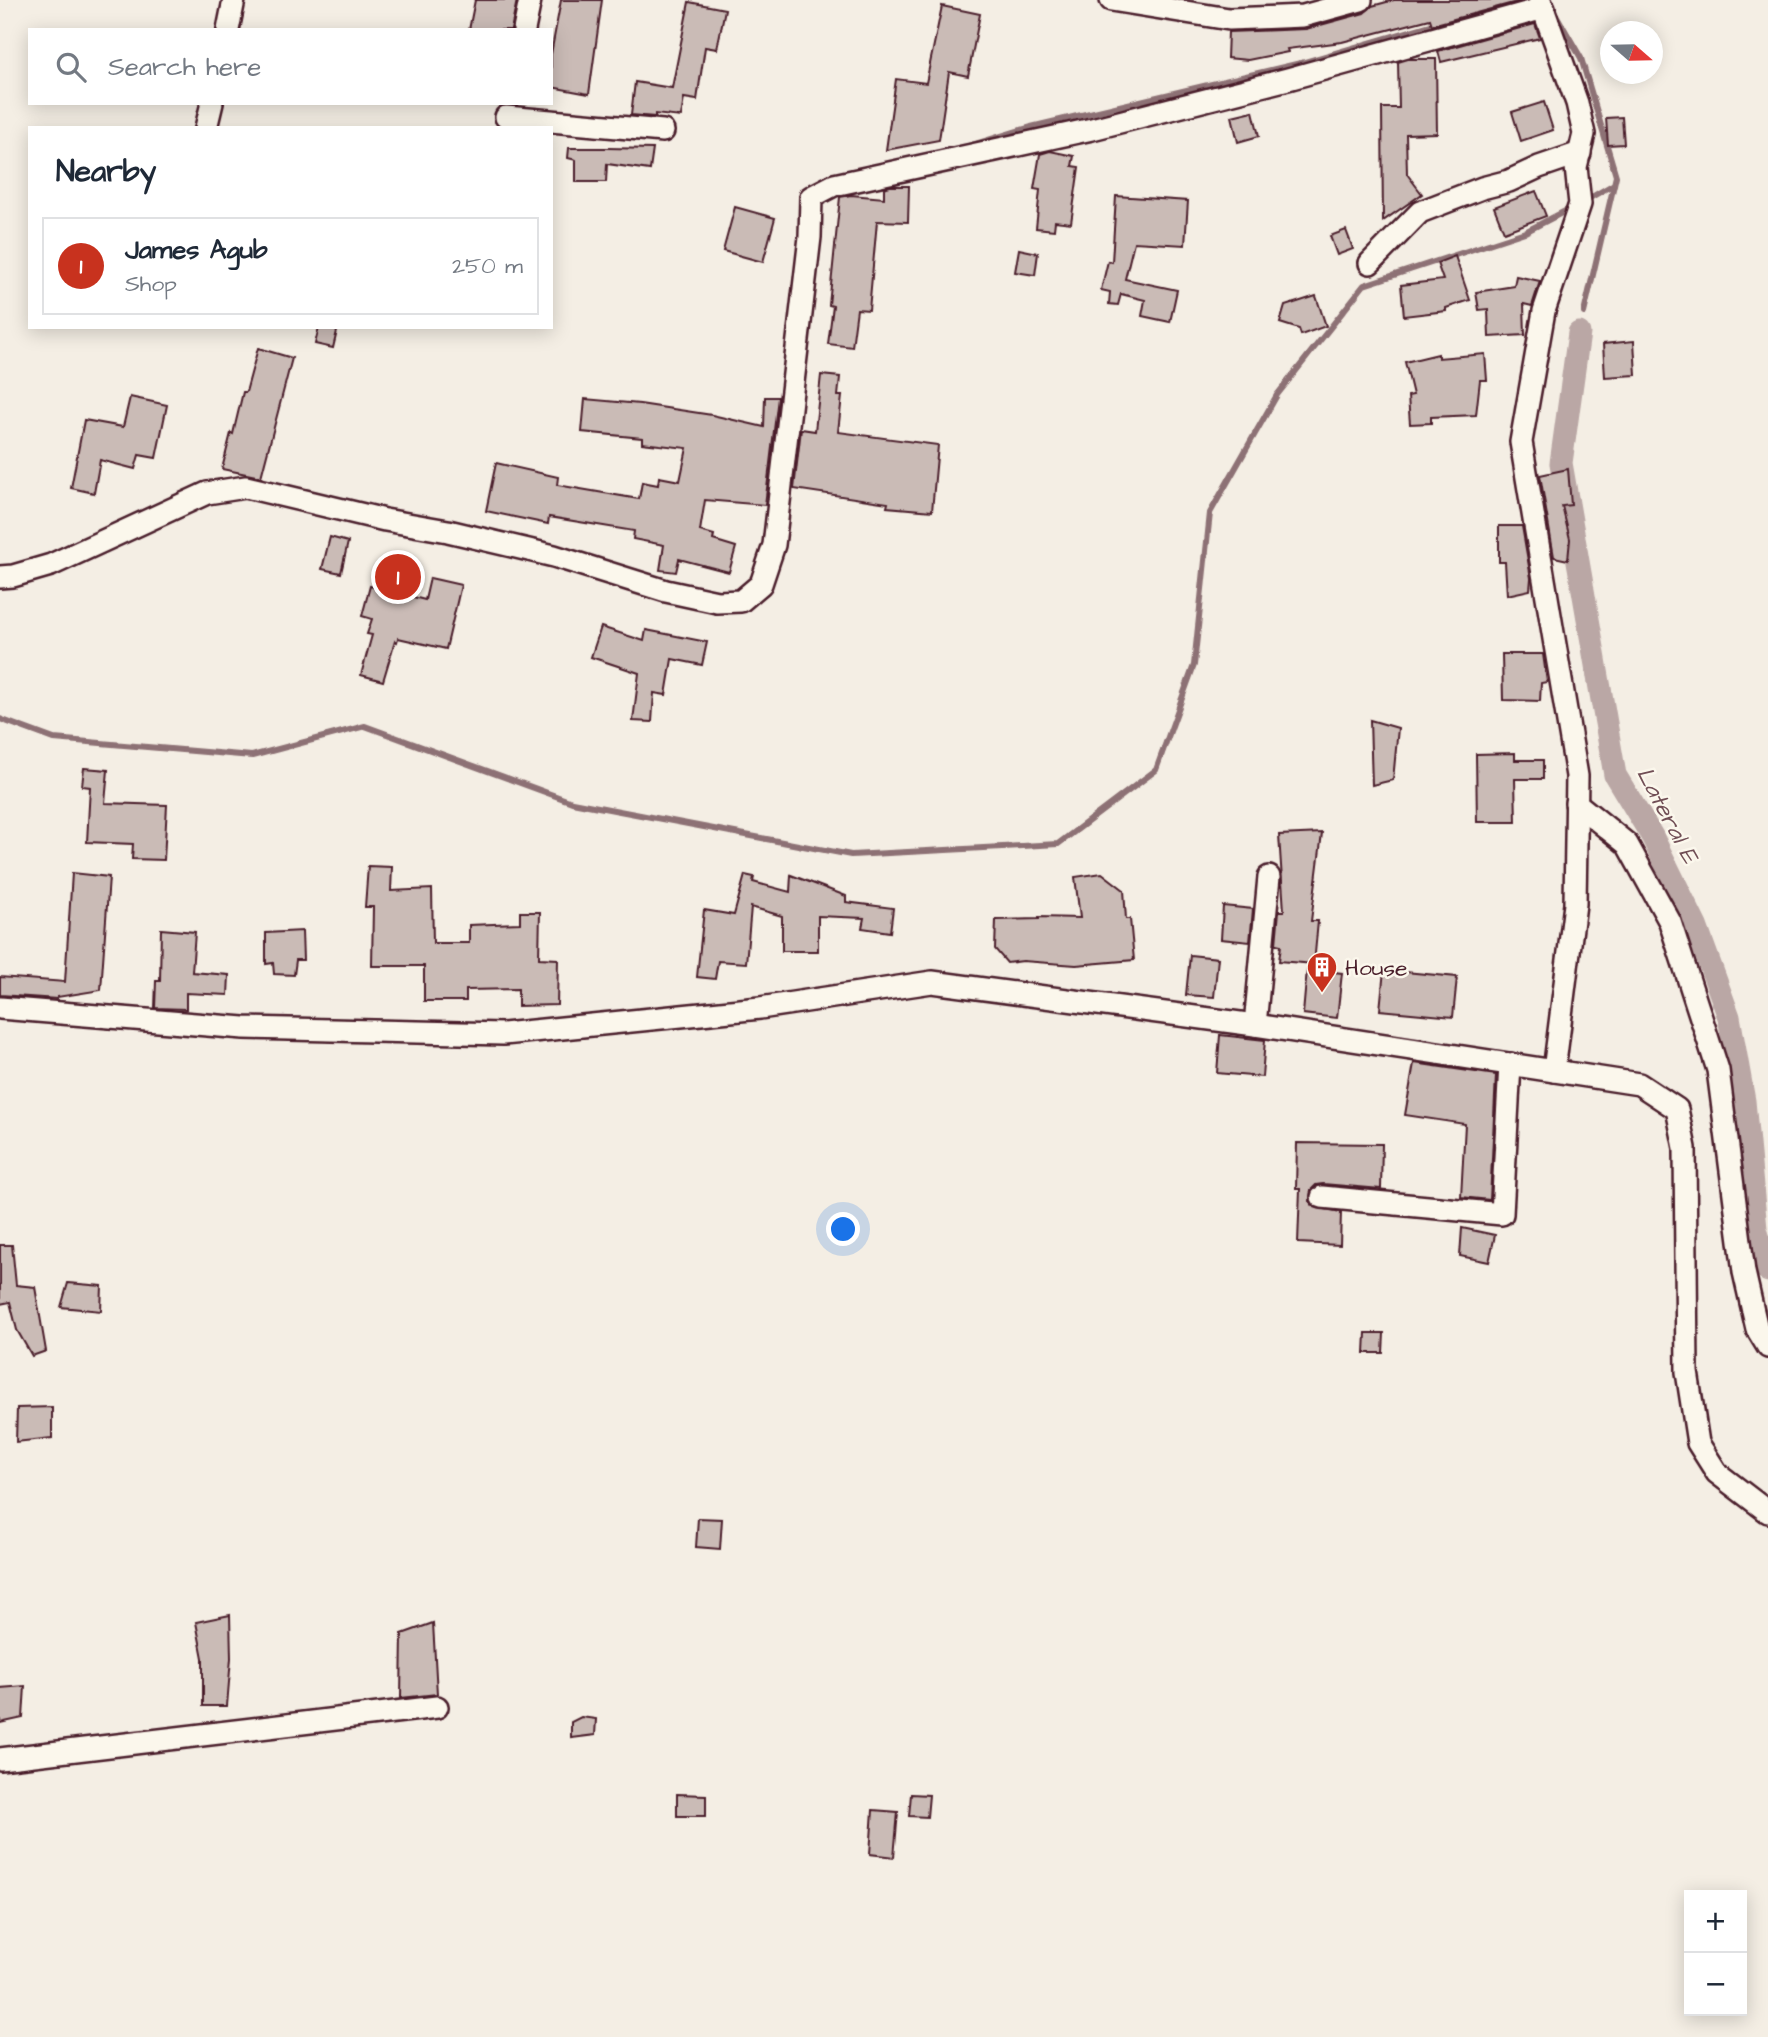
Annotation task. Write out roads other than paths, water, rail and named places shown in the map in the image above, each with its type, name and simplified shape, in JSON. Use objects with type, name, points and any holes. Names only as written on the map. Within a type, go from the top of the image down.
[{"type":"street","points":[[228,28],[234,0]]},
{"type":"street","points":[[524,28],[530,0]]},
{"type":"street","points":[[1111,0],[1229,19],[1303,16],[1361,0]]},
{"type":"street","points":[[0,577],[51,565],[207,493],[246,487],[554,556],[666,591],[717,602],[741,601],[761,584],[774,545],[810,237],[811,197],[834,185],[1092,129],[1288,79],[1542,4],[1577,103],[1584,134],[1578,160],[1580,204],[1544,311],[1521,442],[1577,776],[1575,904],[1554,1071]]},
{"type":"street","points":[[206,126],[212,105]]},
{"type":"street","points":[[507,116],[663,131]]},
{"type":"street","points":[[1370,263],[1420,212],[1482,188],[1509,181],[1539,167],[1578,160]]},
{"type":"street","points":[[1576,803],[1627,844],[1670,922],[1718,1070],[1744,1272],[1758,1329],[1768,1347]]},
{"type":"street","points":[[1255,1025],[1269,877]]},
{"type":"street","points":[[0,1008],[244,1028],[503,1034],[760,1008],[932,982],[1255,1025],[1639,1084],[1677,1109],[1685,1148],[1687,1372],[1698,1443],[1717,1472],[1768,1512]]},
{"type":"street","points":[[1322,1197],[1502,1214],[1510,1064]]},
{"type":"street","points":[[0,1759],[437,1707]]},
{"type":"waterway","points":[[1554,11],[1581,58],[1616,176],[1584,313]]},
{"type":"waterway","points":[[968,146],[1031,127],[1305,62],[1455,18]]},
{"type":"waterway","points":[[1583,202],[1614,184]]},
{"type":"waterway","points":[[0,719],[54,739],[252,756],[365,726],[572,802],[851,855],[1058,844],[1156,770],[1194,665],[1210,513],[1277,395],[1364,285],[1525,232],[1573,207]]},
{"type":"waterway","name":"Lateral E","points":[[1579,333],[1561,463],[1615,775],[1652,836],[1696,926],[1729,1017],[1744,1101],[1756,1229],[1768,1271]]},
{"type":"place","name":"James Agub","points":[[398,577]]},
{"type":"place","name":"House","points":[[1322,994]]}]
